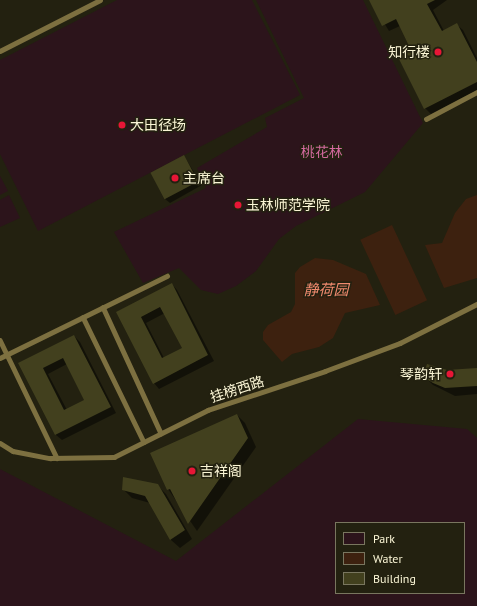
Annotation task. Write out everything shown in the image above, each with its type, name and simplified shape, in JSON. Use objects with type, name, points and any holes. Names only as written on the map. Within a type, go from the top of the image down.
[{"type":"lane","points":[[0,50],[100,0]]},
{"type":"lane","points":[[426,119],[477,92]]},
{"type":"lane","points":[[0,358],[167,276]]},
{"type":"lane","name":"挂榜西路","points":[[0,443],[13,451],[57,458],[114,457],[208,410],[325,371],[400,343],[477,304]]},
{"type":"lane","points":[[103,307],[161,433]]},
{"type":"lane","points":[[83,317],[144,442]]},
{"type":"lane","points":[[0,340],[57,458]]},
{"type":"green space","name":"大田径场","points":[[117,0],[252,0],[300,95],[38,231],[0,154],[0,60]]},
{"type":"green space","name":"桃花林","points":[[256,0],[363,0],[423,123],[365,192],[296,226],[279,239],[256,271],[236,286],[218,294],[201,290],[179,268],[143,283],[114,232],[206,188],[197,168],[267,127],[265,118],[304,98]]},
{"type":"green space","points":[[0,176],[8,191],[0,195]]},
{"type":"green space","points":[[9,195],[20,218],[0,227],[0,200]]},
{"type":"green space","points":[[358,419],[467,429],[477,438],[477,606],[0,606],[0,469],[176,561]]},
{"type":"water","points":[[477,195],[477,278],[444,288],[425,245],[442,243],[455,213],[466,199]]},
{"type":"water","points":[[392,225],[427,300],[395,315],[360,240]]},
{"type":"water","name":"静荷园","points":[[315,258],[333,260],[366,274],[380,305],[345,313],[333,338],[319,347],[292,354],[282,362],[263,340],[263,332],[268,325],[291,312],[295,304],[295,273],[300,267]]},
{"type":"building","name":"知行楼","points":[[369,0],[435,0],[427,4],[442,31],[457,23],[477,62],[477,82],[424,109],[397,55],[410,48],[396,19],[382,26]]},
{"type":"building","name":"主席台","points":[[184,155],[198,181],[165,199],[150,173]]},
{"type":"building","points":[[172,283],[208,355],[153,384],[116,312]],"holes":[[[160,307],[182,348],[162,358],[141,317]]]},
{"type":"building","points":[[74,335],[111,407],[55,435],[18,363]],"holes":[[[63,358],[84,400],[64,410],[43,368]]]},
{"type":"building","name":"琴韵轩","points":[[427,364],[447,370],[477,368],[477,386],[445,388],[433,383],[423,377]]},
{"type":"building","name":"吉祥阁","points":[[237,414],[248,438],[188,524],[170,489],[167,490],[150,453]]},
{"type":"building","points":[[123,477],[158,484],[185,530],[170,540],[145,496],[122,490]]},
{"type":"place","name":"知行楼","points":[[438,52]]},
{"type":"place","name":"大田径场","points":[[122,125]]},
{"type":"place","name":"主席台","points":[[175,178]]},
{"type":"place","name":"玉林师范学院","points":[[238,205]]},
{"type":"place","name":"琴韵轩","points":[[450,374]]},
{"type":"place","name":"吉祥阁","points":[[192,471]]}]
